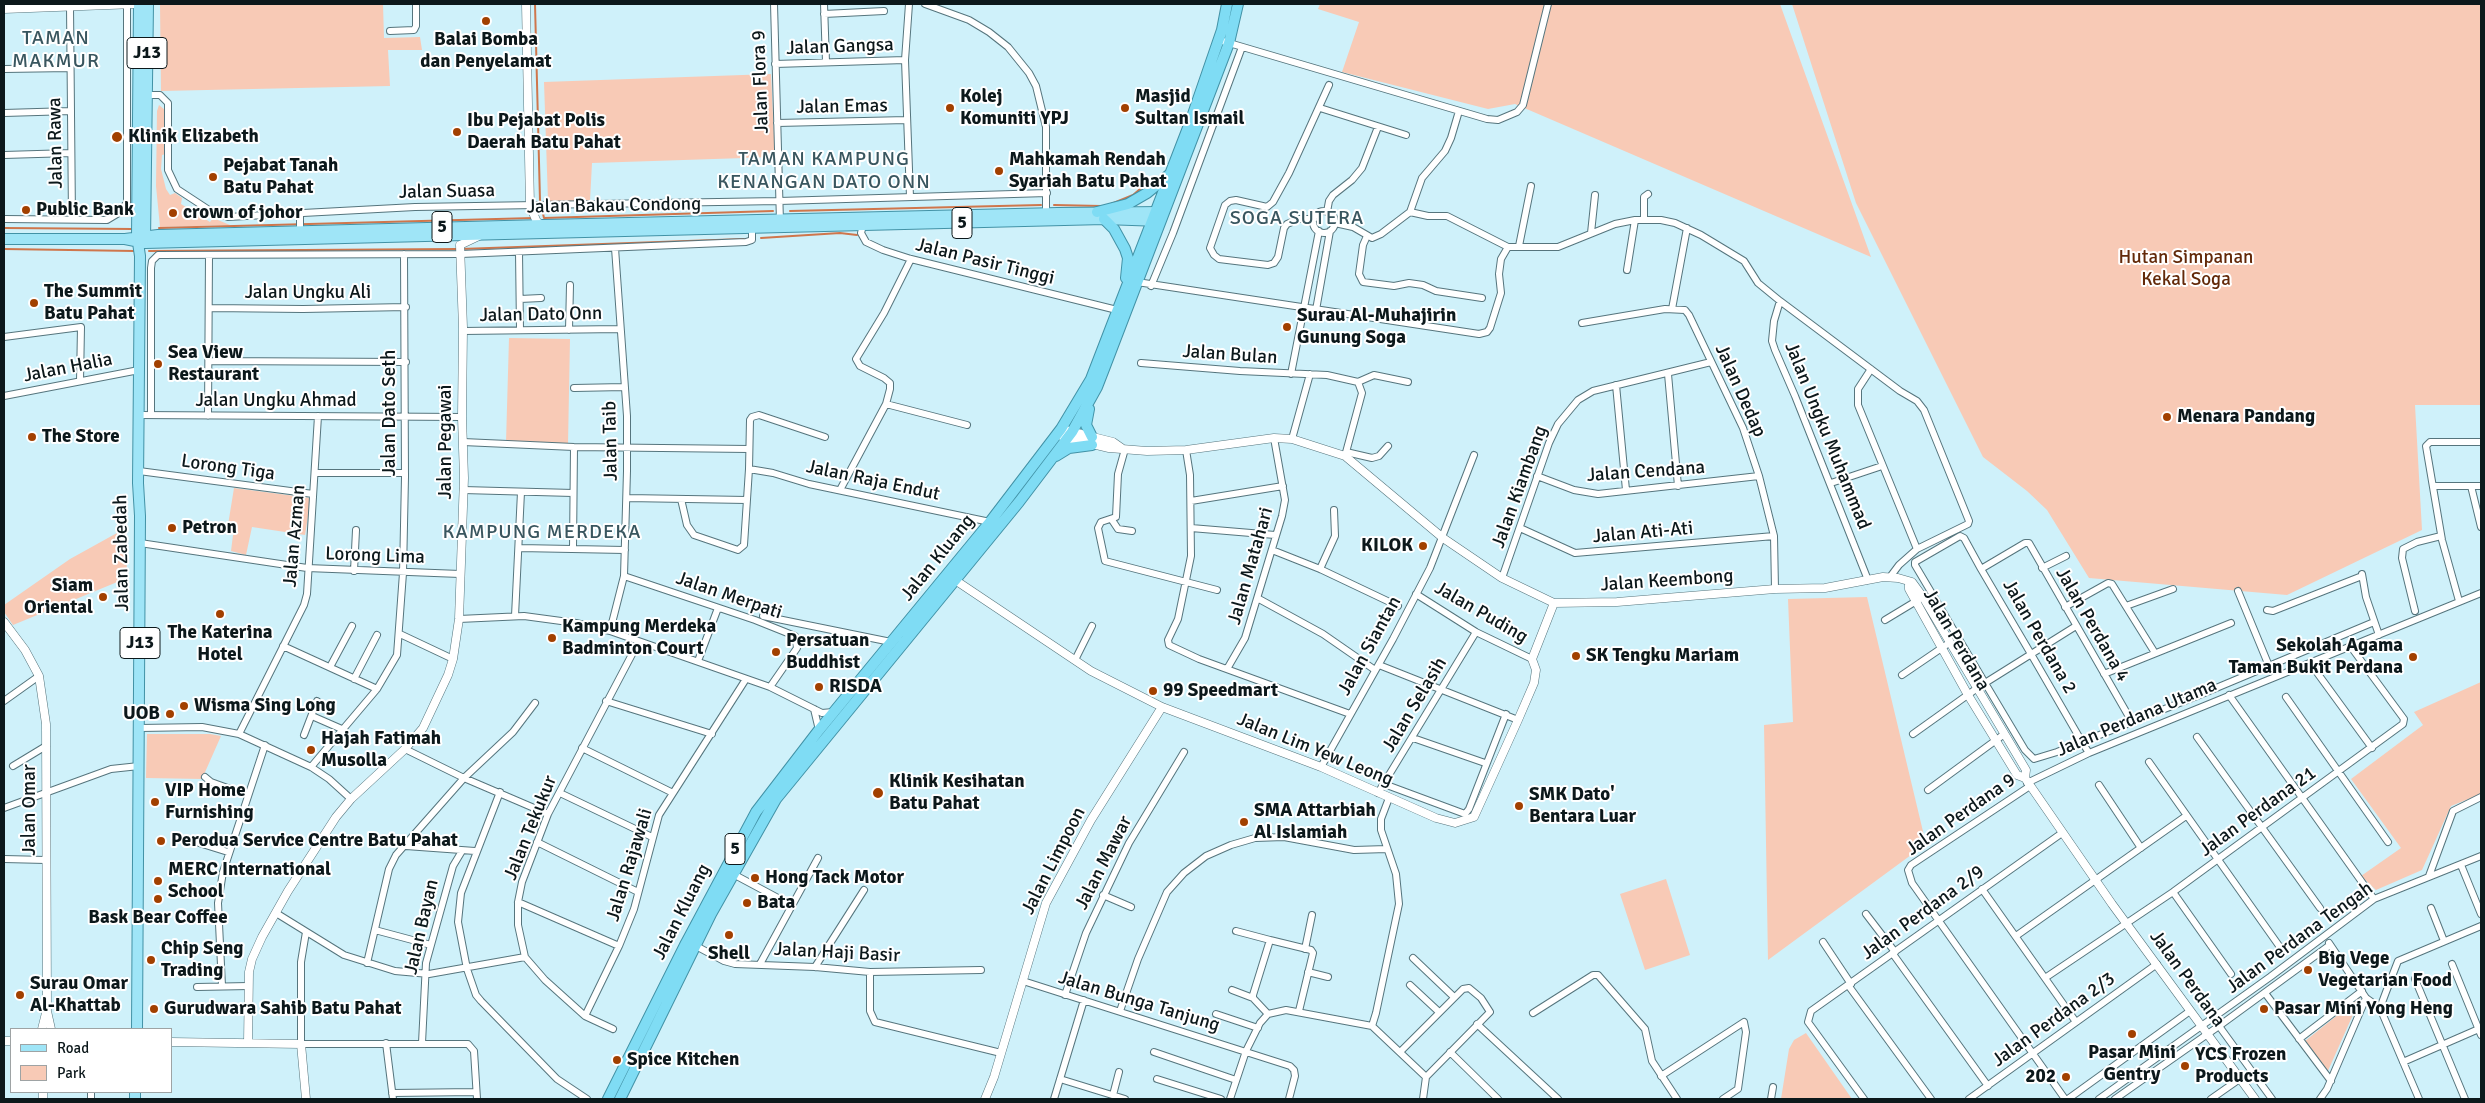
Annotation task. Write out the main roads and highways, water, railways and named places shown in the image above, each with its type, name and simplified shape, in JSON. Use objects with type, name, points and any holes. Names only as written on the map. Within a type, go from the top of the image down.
[{"type":"highway","name":"Jalan Kluang","points":[[620,1099],[733,874],[776,799],[952,577],[1048,462],[1064,434],[1091,379],[1123,294],[1159,217],[1170,173],[1224,41],[1227,4]]},
{"type":"highway","name":"Jalan Kluang","points":[[608,1099],[670,974],[748,825],[771,790],[891,642],[952,577],[990,522],[1064,434],[1097,387],[1238,4]]},
{"type":"highway","points":[[1123,294],[1128,258],[1121,240],[1100,216],[1128,204],[1147,193],[1170,173]]},
{"type":"highway","points":[[1048,462],[1069,448],[1092,441],[1086,420],[1097,387]]},
{"type":"highway","points":[[670,974],[677,969],[688,948],[696,946]]},
{"type":"main road","name":"J13","points":[[137,4],[142,239]]},
{"type":"main road","name":"J13","points":[[142,239],[146,180],[148,4]]},
{"type":"main road","points":[[146,180],[151,223],[154,232],[158,235]]},
{"type":"main road","name":"Jalan Bakau Condong","points":[[142,239],[158,235],[300,223],[780,223],[1046,213],[1159,217]]},
{"type":"main road","name":"Jalan Bakau Condong","points":[[4,239],[445,237],[752,228],[780,223],[862,227],[1100,216]]},
{"type":"main road","name":"Jalan Zabedah","points":[[137,1028],[140,728],[139,370],[140,256],[142,239]]},
{"type":"waterway","points":[[535,4],[540,201],[544,218],[773,211]]},
{"type":"waterway","points":[[1111,204],[1133,195],[1154,177]]},
{"type":"waterway","points":[[790,211],[1041,205]]},
{"type":"waterway","points":[[1054,205],[1101,206]]},
{"type":"waterway","points":[[159,228],[534,218]]},
{"type":"waterway","points":[[4,228],[133,229]]},
{"type":"waterway","points":[[761,238],[840,233],[857,235]]},
{"type":"waterway","points":[[461,249],[744,239]]},
{"type":"waterway","points":[[4,249],[135,251]]},
{"type":"waterway","points":[[149,251],[457,249]]},
{"type":"place","name":"Balai Bomba dan Penyelamat","points":[[486,21]]},
{"type":"place","name":"Kolej Komuniti YPJ","points":[[950,108]]},
{"type":"place","name":"Masjid Sultan Ismail","points":[[1125,108]]},
{"type":"place","name":"Ibu Pejabat Polis Daerah Batu Pahat","points":[[457,132]]},
{"type":"place","name":"Klinik Elizabeth","points":[[117,137]]},
{"type":"place","name":"Mahkamah Rendah Syariah Batu Pahat","points":[[999,171]]},
{"type":"place","name":"Pejabat Tanah Batu Pahat","points":[[213,177]]},
{"type":"place","name":"Public Bank","points":[[26,210]]},
{"type":"place","name":"crown of johor","points":[[173,213]]},
{"type":"place","name":"The Summit Batu Pahat","points":[[34,303]]},
{"type":"place","name":"Surau Al-Muhajirin Gunung Soga","points":[[1287,327]]},
{"type":"place","name":"Sea View Restaurant","points":[[158,364]]},
{"type":"place","name":"Menara Pandang","points":[[2167,417]]},
{"type":"place","name":"The Store","points":[[32,437]]},
{"type":"place","name":"Petron","points":[[172,528]]},
{"type":"place","name":"KILOK","points":[[1423,546]]},
{"type":"place","name":"Siam Oriental","points":[[103,597]]},
{"type":"place","name":"The Katerina Hotel","points":[[220,614]]},
{"type":"place","name":"Kampung Merdeka Badminton Court","points":[[552,638]]},
{"type":"place","name":"Persatuan Buddhist","points":[[776,652]]},
{"type":"place","name":"SK Tengku Mariam","points":[[1576,656]]},
{"type":"place","name":"Sekolah Agama Taman Bukit Perdana","points":[[2413,657]]},
{"type":"place","name":"RISDA","points":[[819,687]]},
{"type":"place","name":"99 Speedmart","points":[[1153,691]]},
{"type":"place","name":"Wisma Sing Long","points":[[184,706]]},
{"type":"place","name":"UOB","points":[[170,714]]},
{"type":"place","name":"Hajah Fatimah Musolla","points":[[311,750]]},
{"type":"place","name":"Klinik Kesihatan Batu Pahat","points":[[878,793]]},
{"type":"place","name":"VIP Home Furnishing","points":[[155,802]]},
{"type":"place","name":"SMK Dato' Bentara Luar","points":[[1519,806]]},
{"type":"place","name":"SMA Attarbiah Al Islamiah","points":[[1244,822]]},
{"type":"place","name":"Perodua Service Centre Batu Pahat","points":[[161,841]]},
{"type":"place","name":"Hong Tack Motor","points":[[755,878]]},
{"type":"place","name":"MERC International School","points":[[158,881]]},
{"type":"place","name":"Bask Bear Coffee","points":[[158,899]]},
{"type":"place","name":"Bata","points":[[747,903]]},
{"type":"place","name":"Shell","points":[[729,935]]},
{"type":"place","name":"Chip Seng Trading","points":[[151,960]]},
{"type":"place","name":"Big Vege Vegetarian Food","points":[[2308,970]]},
{"type":"place","name":"Surau Omar Al-Khattab","points":[[20,995]]},
{"type":"place","name":"Gurudwara Sahib Batu Pahat","points":[[154,1009]]},
{"type":"place","name":"Pasar Mini Yong Heng","points":[[2264,1009]]},
{"type":"place","name":"Pasar Mini Gentry","points":[[2132,1034]]},
{"type":"place","name":"Spice Kitchen","points":[[617,1060]]},
{"type":"place","name":"YCS Frozen Products","points":[[2185,1066]]},
{"type":"place","name":"202","points":[[2066,1077]]},
{"type":"district","name":"TAMAN MAKMUR","points":[[56,50]]},
{"type":"district","name":"TAMAN KAMPUNG KENANGAN DATO ONN","points":[[824,172]]},
{"type":"district","name":"SOGA SUTERA","points":[[1297,219]]},
{"type":"district","name":"KAMPUNG MERDEKA","points":[[542,533]]},
{"type":"park label","name":"Hutan Simpanan Kekal Soga","points":[[2186,269]]}]
